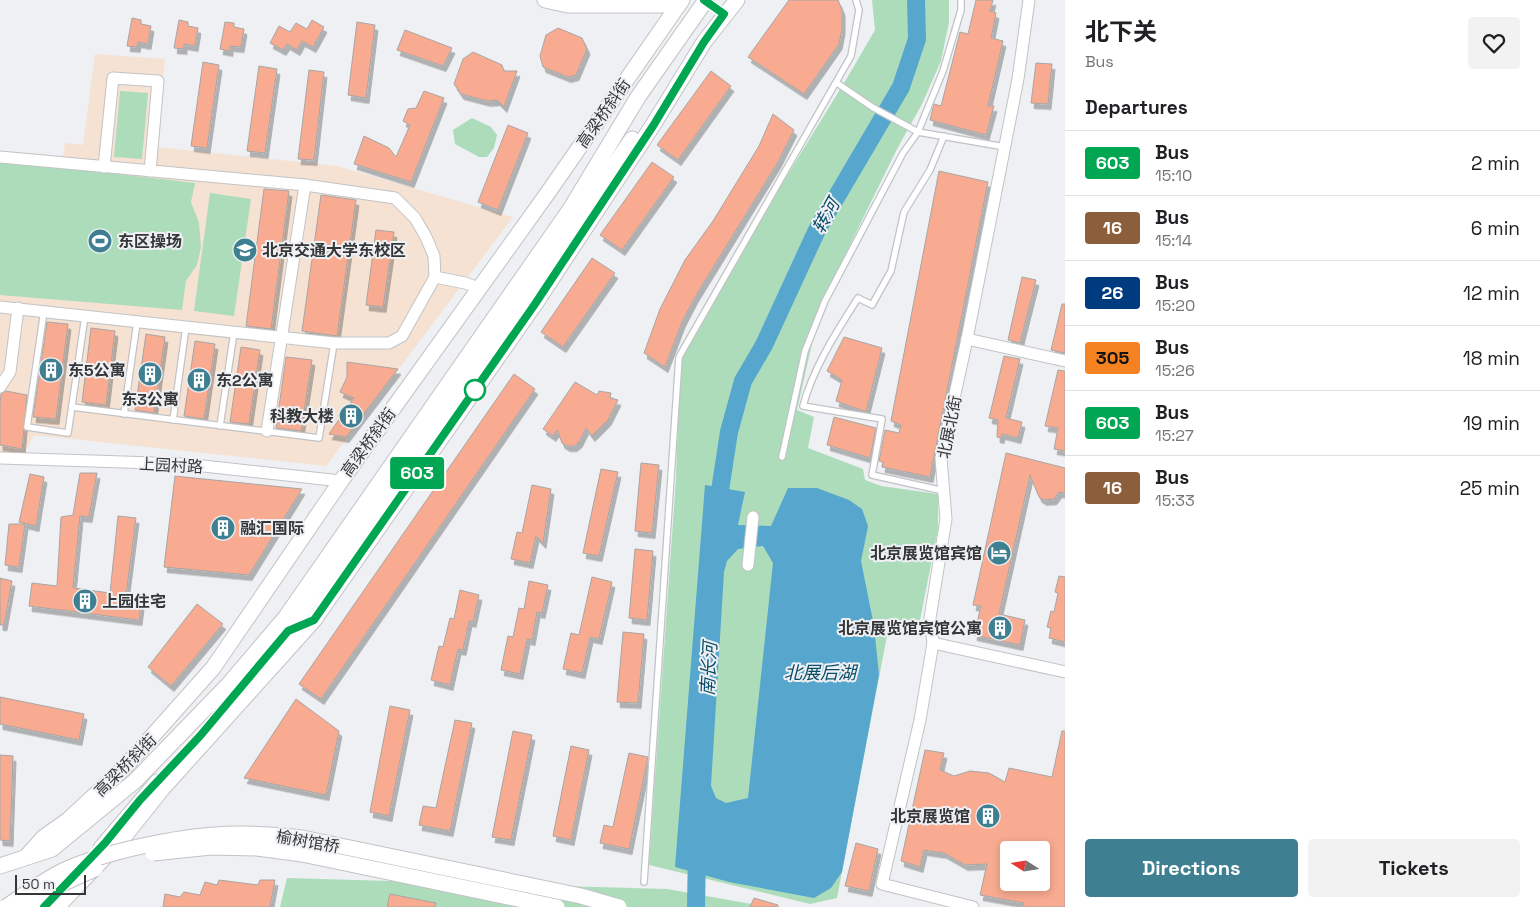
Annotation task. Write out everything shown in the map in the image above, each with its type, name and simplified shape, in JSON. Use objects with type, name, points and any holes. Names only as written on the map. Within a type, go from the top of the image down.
[{"type":"main road","points":[[545,0],[568,5],[680,3],[695,17],[713,29]]},
{"type":"main road","points":[[705,0],[724,14]]},
{"type":"main road","name":"高梁桥斜街","points":[[0,866],[52,849],[135,781],[228,686],[285,618],[571,208],[638,97],[705,0]]},
{"type":"main road","points":[[57,907],[123,838],[162,789],[257,681],[273,668],[314,620],[535,304],[713,29],[737,0]]},
{"type":"main road","name":"高梁桥斜街","points":[[25,858],[44,837],[68,820],[123,769],[213,668],[340,481],[680,3]]},
{"type":"main road","points":[[44,907],[105,843],[140,800],[200,736],[288,631],[524,296],[641,125],[667,101]]},
{"type":"main road","points":[[288,631],[314,620]]},
{"type":"main road","name":"榆树馆桥","points":[[6,907],[58,874],[103,856],[155,843],[210,833],[258,832],[302,838],[581,896],[619,907]]},
{"type":"main road","name":"榆树馆桥","points":[[26,907],[66,882],[106,864],[158,852],[211,847],[257,848],[302,854],[557,907]]},
{"type":"street","name":"北展北街","points":[[974,907],[882,884],[920,720],[933,643],[930,618],[946,519],[941,458],[968,339],[1005,147],[1018,79],[1029,0]]},
{"type":"street","points":[[104,166],[114,78],[158,81],[150,171]]},
{"type":"street","points":[[0,157],[305,185],[395,198],[415,218],[426,237],[434,256],[435,277],[402,336],[389,343],[334,342],[281,338],[0,307]]},
{"type":"street","points":[[267,431],[305,185]]},
{"type":"street","points":[[435,277],[466,283],[479,288]]},
{"type":"street","points":[[0,387],[10,372],[18,308]]},
{"type":"street","points":[[968,339],[1065,361]]},
{"type":"street","name":"上园村路","points":[[0,458],[185,464],[340,481]]},
{"type":"street","points":[[748,565],[753,517]]},
{"type":"street","points":[[933,643],[1065,672]]},
{"type":"lane","points":[[644,882],[679,357],[851,56],[859,10],[856,0]]},
{"type":"lane","points":[[782,457],[805,351],[825,301],[880,196],[918,132],[943,71],[961,0]]},
{"type":"lane","points":[[837,83],[872,107],[918,132],[1005,147]]},
{"type":"lane","points":[[944,136],[930,170],[904,212],[891,271],[872,306],[858,298],[841,324],[807,392],[803,406],[882,419],[872,476],[944,491]]},
{"type":"lane","points":[[44,311],[27,427],[68,433],[86,316]]},
{"type":"lane","points":[[124,414],[138,322]]},
{"type":"lane","points":[[173,420],[186,327]]},
{"type":"lane","points":[[220,426],[234,332]]},
{"type":"lane","points":[[72,408],[319,438],[334,342]]},
{"type":"shaded area","name":"北京交通大学东校区","points":[[95,54],[165,59],[157,147],[337,166],[513,217],[326,466],[34,435],[24,455],[0,454],[0,151],[63,157],[65,143],[83,145]]},
{"type":"green space","points":[[872,0],[949,0],[949,22],[941,61],[922,104],[897,149],[821,304],[797,410],[814,417],[808,448],[863,469],[865,480],[881,486],[938,494],[938,529],[919,625],[890,620],[837,898],[810,904],[649,865],[676,478],[680,358],[727,274],[875,30]]},
{"type":"green space","points":[[120,91],[148,93],[142,159],[114,157]]},
{"type":"green space","points":[[472,118],[491,127],[497,135],[494,148],[487,157],[479,157],[455,144],[453,130]]},
{"type":"green space","name":"东区操场","points":[[0,160],[195,183],[191,202],[199,223],[201,247],[197,265],[186,281],[182,310],[0,295]]},
{"type":"green space","points":[[210,193],[251,199],[234,316],[194,311]]},
{"type":"green space","points":[[287,878],[667,889],[768,907],[280,907]]},
{"type":"water","name":"北展后湖","points":[[705,485],[745,492],[738,525],[771,526],[788,488],[817,488],[849,500],[862,509],[868,526],[861,561],[874,626],[879,675],[842,872],[831,888],[814,898],[729,882],[675,867]],"holes":[[[763,546],[773,563],[748,798],[726,803],[716,798],[711,786],[724,572],[727,561],[738,549]]]},
{"type":"building","points":[[789,0],[838,0],[842,10],[842,29],[839,44],[804,94],[748,57]]},
{"type":"building","points":[[976,0],[993,0],[990,11],[996,13],[991,38],[1003,41],[988,106],[994,106],[986,135],[930,120],[934,104],[941,106],[960,32],[968,34]]},
{"type":"building","points":[[132,18],[141,20],[141,24],[151,26],[148,44],[138,42],[137,47],[127,46]]},
{"type":"building","points":[[179,20],[188,22],[188,26],[198,28],[195,46],[184,44],[184,49],[174,48]]},
{"type":"building","points":[[312,20],[324,27],[313,47],[302,41],[297,50],[287,44],[283,50],[270,43],[279,26],[290,32],[296,23],[307,29]]},
{"type":"building","points":[[225,22],[234,23],[234,27],[244,29],[241,47],[230,46],[230,51],[220,49]]},
{"type":"building","points":[[357,22],[375,25],[366,98],[348,95]]},
{"type":"building","points":[[558,28],[582,38],[587,49],[576,75],[568,77],[543,67],[540,56],[546,35]]},
{"type":"building","points":[[405,30],[452,48],[443,66],[397,50]]},
{"type":"building","points":[[473,52],[502,65],[504,71],[517,71],[504,107],[497,100],[488,101],[461,94],[454,84],[463,59]]},
{"type":"building","points":[[203,62],[219,65],[207,148],[191,146]]},
{"type":"building","points":[[1036,63],[1052,64],[1048,104],[1031,103]]},
{"type":"building","points":[[259,66],[277,69],[265,153],[247,151]]},
{"type":"building","points":[[309,70],[324,72],[314,160],[298,159]]},
{"type":"building","points":[[711,71],[731,86],[678,160],[657,145]]},
{"type":"building","points":[[424,91],[444,98],[411,182],[354,164],[364,136],[389,148],[396,157],[410,125],[403,121],[408,109],[416,108]]},
{"type":"building","points":[[773,114],[794,130],[778,162],[695,297],[682,322],[665,367],[644,353],[660,309],[685,260],[713,221],[759,146]]},
{"type":"building","points":[[508,125],[528,133],[498,210],[478,202]]},
{"type":"building","points":[[652,162],[674,177],[622,250],[600,235]]},
{"type":"building","points":[[939,171],[988,182],[930,477],[882,467],[883,462],[879,461],[885,430],[899,433],[901,425],[891,421]]},
{"type":"building","points":[[264,189],[289,191],[271,329],[246,326]]},
{"type":"building","points":[[321,195],[356,200],[337,336],[302,331]]},
{"type":"building","points":[[376,230],[394,232],[383,307],[366,305]]},
{"type":"building","points":[[592,258],[615,273],[563,347],[541,332]]},
{"type":"building","points":[[1022,277],[1036,280],[1020,343],[1008,340]]},
{"type":"building","points":[[1062,304],[1065,304],[1065,353],[1051,350]]},
{"type":"building","name":"东5公寓","points":[[47,322],[68,324],[56,419],[33,417]]},
{"type":"building","points":[[91,328],[115,331],[106,405],[82,402]]},
{"type":"building","name":"东3公寓","points":[[146,334],[165,337],[154,413],[135,410]]},
{"type":"building","points":[[844,337],[882,348],[866,412],[836,401],[842,380],[827,371]]},
{"type":"building","name":"东2公寓","points":[[195,341],[215,344],[204,419],[184,416]]},
{"type":"building","points":[[241,347],[260,350],[249,424],[230,422]]},
{"type":"building","points":[[1004,356],[1020,359],[1006,418],[1022,422],[1018,438],[1002,434],[1001,438],[997,437],[998,420],[989,418]]},
{"type":"building","points":[[286,357],[312,360],[301,431],[276,428]]},
{"type":"building","name":"科教大楼","points":[[347,362],[398,369],[346,437],[329,434],[354,398],[340,392],[347,377]]},
{"type":"building","points":[[1058,370],[1065,371],[1065,451],[1054,449],[1058,428],[1045,426]]},
{"type":"building","points":[[514,374],[535,389],[321,699],[299,684]]},
{"type":"building","points":[[575,382],[597,395],[599,391],[611,393],[610,398],[618,400],[608,420],[592,436],[586,428],[579,442],[574,446],[567,446],[562,443],[557,430],[553,436],[543,429]]},
{"type":"building","points":[[6,391],[27,395],[22,449],[0,445],[1,394]]},
{"type":"building","points":[[834,417],[876,428],[870,458],[827,445]]},
{"type":"building","name":"北京展览馆宾馆","points":[[1006,453],[1065,468],[1065,493],[1059,492],[1054,499],[1044,500],[1039,497],[1030,475],[999,614],[1025,620],[1020,645],[974,635],[981,606],[973,605]]},
{"type":"building","points":[[641,463],[659,465],[652,533],[635,531]]},
{"type":"building","points":[[601,469],[618,472],[599,556],[583,553]]},
{"type":"building","points":[[80,473],[97,473],[89,517],[80,516],[73,588],[110,593],[118,516],[136,518],[126,595],[142,596],[139,620],[29,606],[32,583],[57,586],[61,517],[73,515]]},
{"type":"building","points":[[30,474],[44,477],[36,526],[19,522]]},
{"type":"building","name":"融汇国际","points":[[175,476],[302,489],[249,575],[164,567]]},
{"type":"building","points":[[532,485],[551,489],[543,543],[536,536],[530,563],[511,559],[517,532],[522,533]]},
{"type":"building","points":[[9,524],[25,524],[19,567],[5,565]]},
{"type":"building","points":[[635,549],[653,551],[647,620],[629,618]]},
{"type":"building","points":[[1059,576],[1065,577],[1065,642],[1049,638],[1051,628],[1047,627],[1051,611],[1054,612],[1058,593],[1055,592]]},
{"type":"building","points":[[592,577],[612,582],[599,639],[590,637],[582,673],[563,669],[571,633],[579,635]]},
{"type":"building","points":[[0,578],[12,581],[4,625],[0,625]]},
{"type":"building","points":[[529,581],[548,585],[542,613],[537,612],[532,640],[527,639],[520,674],[501,670],[508,636],[513,637],[519,608],[524,609]]},
{"type":"building","points":[[460,590],[479,595],[473,622],[469,621],[463,650],[458,649],[450,685],[431,680],[439,646],[443,647],[450,618],[454,619]]},
{"type":"building","name":"上园住宅","points":[[197,604],[223,624],[171,686],[148,667]]},
{"type":"building","points":[[623,632],[644,634],[638,703],[617,702]]},
{"type":"building","points":[[0,697],[84,714],[79,740],[0,724]]},
{"type":"building","points":[[296,699],[339,731],[326,795],[244,778]]},
{"type":"building","points":[[390,706],[410,710],[389,816],[370,812]]},
{"type":"building","points":[[455,720],[472,723],[450,831],[419,825],[423,806],[436,808]]},
{"type":"building","points":[[513,731],[532,735],[511,840],[492,837]]},
{"type":"building","name":"北京展览馆","points":[[1062,731],[1065,731],[1065,907],[1023,907],[1024,903],[980,895],[987,864],[965,865],[944,853],[924,850],[920,867],[901,861],[925,750],[944,753],[940,770],[954,776],[970,771],[989,773],[1005,782],[1009,768],[1052,777]]},
{"type":"building","points":[[571,746],[589,750],[571,840],[553,836]]},
{"type":"building","points":[[629,753],[648,757],[629,849],[600,843],[604,825],[613,827]]},
{"type":"building","points":[[0,755],[13,756],[10,841],[0,840]]},
{"type":"building","points":[[856,843],[878,849],[869,891],[845,886]]},
{"type":"building","points":[[219,880],[258,885],[260,880],[275,880],[270,907],[163,907],[165,894],[180,897],[184,892],[200,895],[205,882],[217,885]]},
{"type":"building","points":[[390,894],[436,903],[435,907],[387,907]]},
{"type":"building","points":[[754,898],[778,905],[778,907],[750,907]]},
{"type":"waterway","name":"转河","points":[[717,510],[729,432],[743,381],[764,345],[817,230],[901,87],[917,39],[916,0]]},
{"type":"waterway","name":"南长河","points":[[696,907],[697,850]]},
{"type":"bus line","name":"603","points":[[44,907],[105,843],[140,800],[200,736],[288,631],[314,620],[535,304],[653,126],[704,42],[724,14],[704,0]]},
{"type":"place","name":"东区操场","points":[[100,241]]},
{"type":"place","name":"北京交通大学东校区","points":[[245,250]]},
{"type":"place","name":"东5公寓","points":[[51,370]]},
{"type":"place","name":"东3公寓","points":[[150,374]]},
{"type":"place","name":"东2公寓","points":[[199,380]]},
{"type":"place","name":"科教大楼","points":[[351,416]]},
{"type":"place","name":"融汇国际","points":[[223,528]]},
{"type":"place","name":"北京展览馆宾馆","points":[[999,553]]},
{"type":"place","name":"上园住宅","points":[[85,601]]},
{"type":"place","name":"北京展览馆宾馆公寓","points":[[1000,628]]},
{"type":"place","name":"北京展览馆","points":[[988,816]]}]
